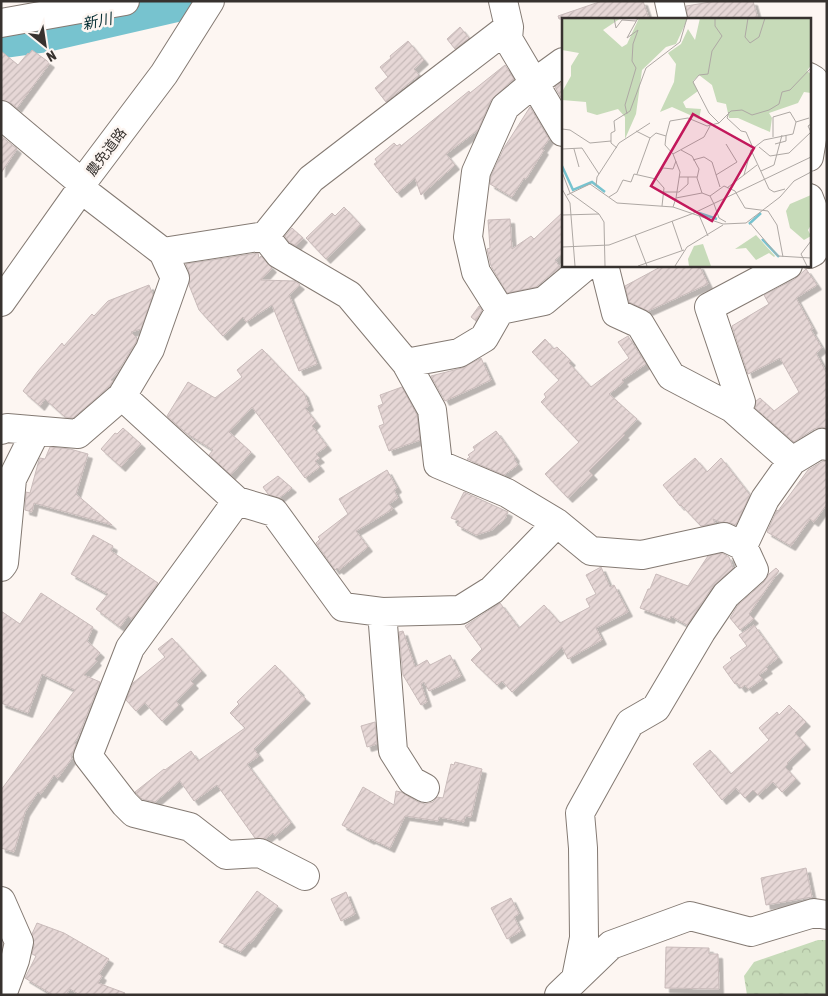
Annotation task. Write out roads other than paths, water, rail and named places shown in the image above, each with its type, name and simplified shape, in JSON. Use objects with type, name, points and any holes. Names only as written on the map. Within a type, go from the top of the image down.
[{"type":"street","points":[[1,23],[125,1]]},
{"type":"street","name":"農免道路","points":[[1,302],[81,186],[164,74],[207,7]]},
{"type":"street","points":[[163,252],[265,236],[311,179],[506,14]]},
{"type":"street","points":[[506,14],[508,39],[562,130]]},
{"type":"street","points":[[500,310],[476,272],[468,237],[476,172],[505,107],[562,63]]},
{"type":"street","points":[[810,150],[818,91]]},
{"type":"street","points":[[1,115],[81,186],[163,252],[175,278],[150,349],[122,396],[78,434],[7,428],[1,430]]},
{"type":"street","points":[[810,201],[822,232],[814,252],[810,254]]},
{"type":"street","points":[[265,236],[279,254],[349,295],[406,363],[432,410],[438,464],[507,493],[557,522],[592,551],[642,555],[724,537],[743,546],[754,570],[726,595],[701,632],[656,708],[630,723],[580,813],[583,848],[584,938],[568,986]]},
{"type":"street","points":[[406,363],[459,353],[484,338],[500,310],[544,301],[585,266]]},
{"type":"street","points":[[604,266],[616,313],[640,324],[671,376],[732,408],[792,461]]},
{"type":"street","points":[[732,408],[741,402],[710,307],[786,266]]},
{"type":"street","points":[[122,396],[237,501],[274,512],[343,607],[382,612],[460,610],[492,590],[557,522]]},
{"type":"street","points":[[1,567],[4,563],[12,479],[36,431]]},
{"type":"street","points":[[743,546],[765,499],[792,461],[822,442],[827,446]]},
{"type":"street","points":[[237,501],[130,648],[88,756],[134,813],[190,827],[226,855],[260,854],[305,876]]},
{"type":"street","points":[[382,612],[393,751],[412,780],[425,788]]},
{"type":"street","points":[[1,901],[19,942],[8,957],[3,994]]},
{"type":"street","points":[[568,986],[611,945],[690,916],[751,932],[814,913],[827,915]]},
{"type":"waterway","name":"新川","points":[[1,41],[44,35],[192,1]]}]
